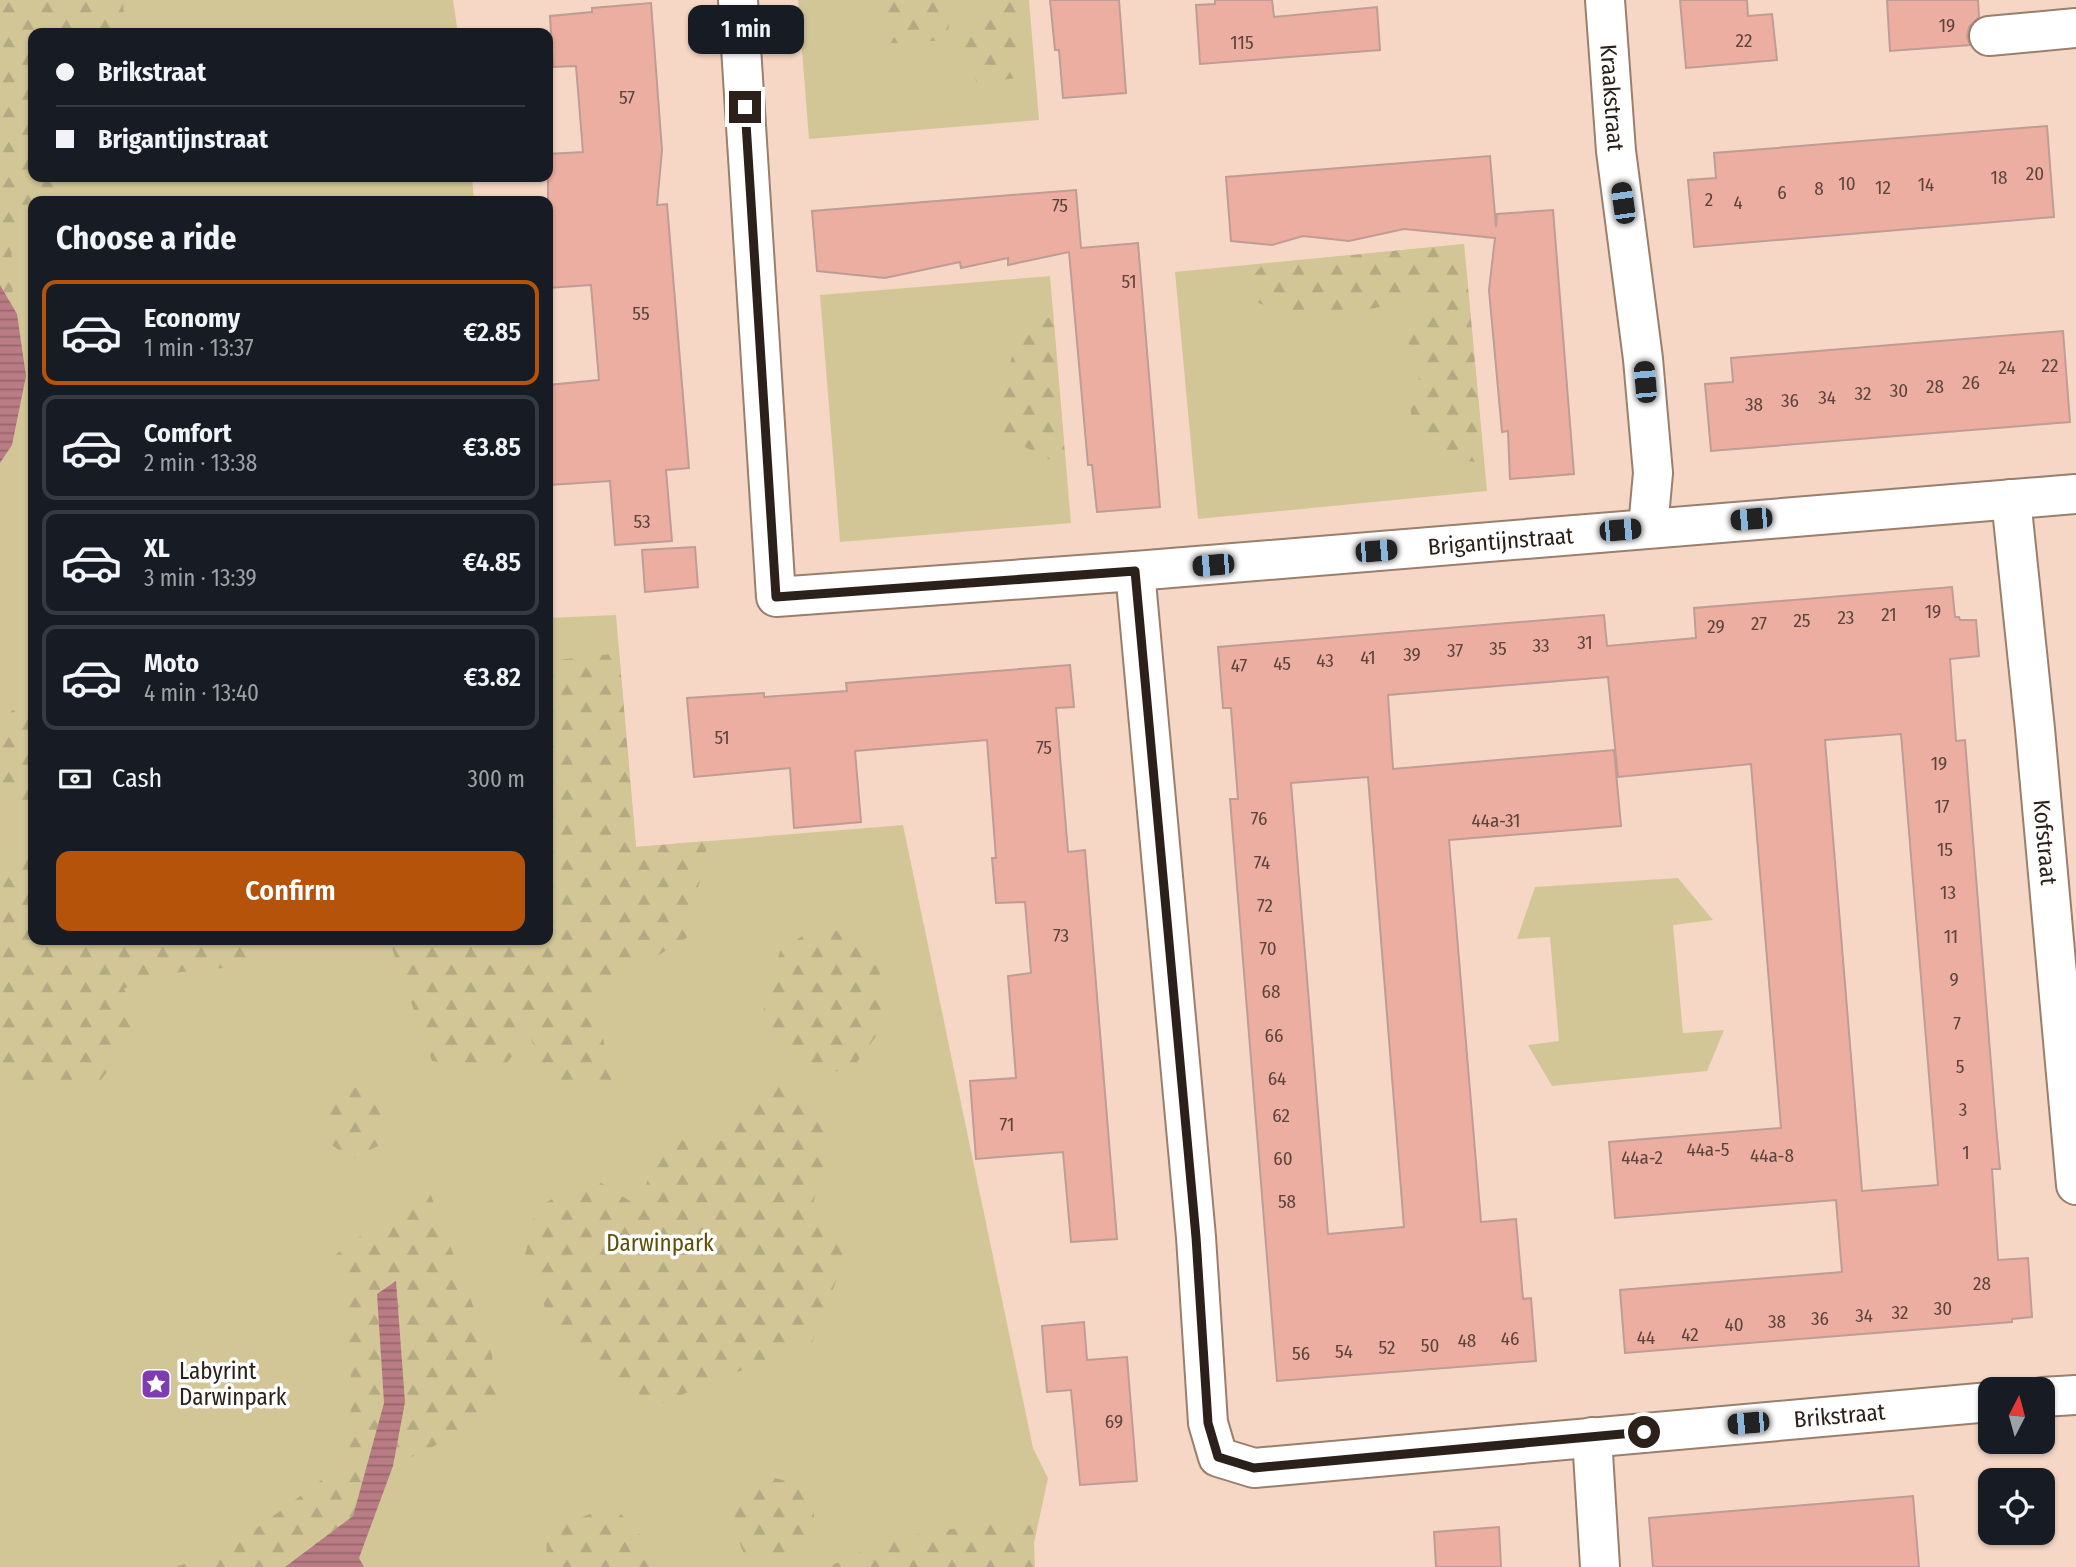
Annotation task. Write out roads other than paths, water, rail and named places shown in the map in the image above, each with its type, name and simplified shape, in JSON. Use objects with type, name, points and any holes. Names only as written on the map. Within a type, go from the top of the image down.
[{"type":"street","points":[[738,0],[776,597],[1135,571]]},
{"type":"street","name":"Kraakstraat","points":[[1605,0],[1616,151],[1643,359],[1653,473],[1648,528]]},
{"type":"street","points":[[1989,36],[2076,28]]},
{"type":"street","name":"Brigantijnstraat","points":[[1135,571],[2076,494]]},
{"type":"street","name":"Kofstraat","points":[[2011,499],[2035,729],[2076,1185]]},
{"type":"street","name":"Brikstraat","points":[[1135,571],[1196,1237],[1208,1423],[1218,1457],[1254,1468],[1978,1403]]},
{"type":"street","points":[[2055,1397],[2076,1395]]},
{"type":"street","points":[[1592,1437],[1600,1567]]},
{"type":"place","name":"Labyrint Darwinpark","points":[[156,1384]]},
{"type":"park label","name":"Darwinpark","points":[[660,1243]]}]
